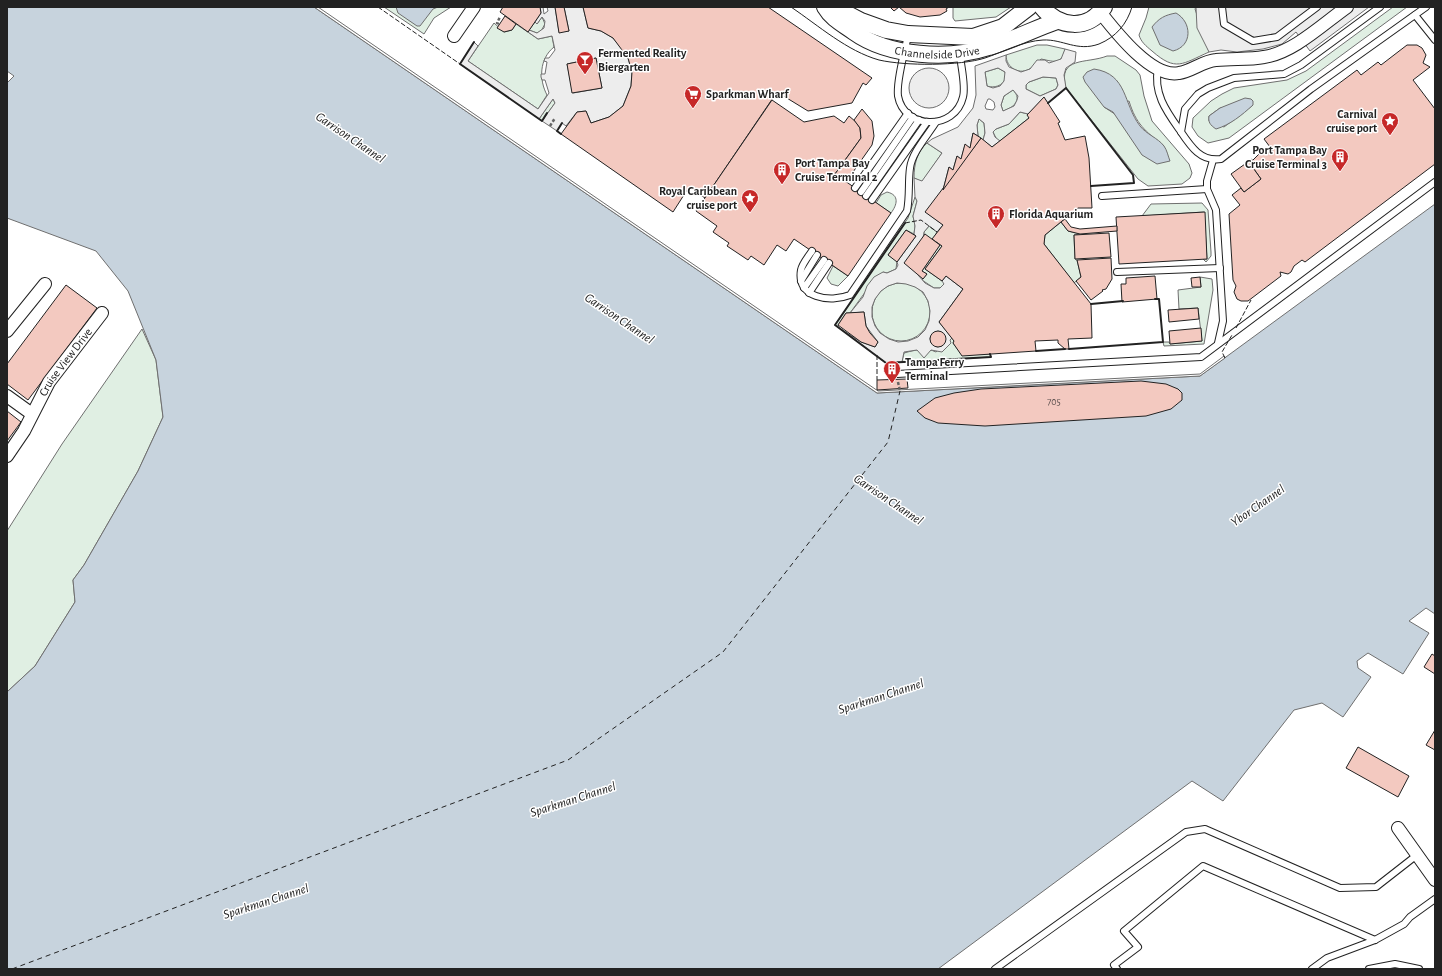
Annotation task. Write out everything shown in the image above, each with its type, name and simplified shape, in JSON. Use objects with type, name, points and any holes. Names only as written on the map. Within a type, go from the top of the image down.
[{"type":"main road","name":"Channelside Drive","points":[[825,7],[830,16],[865,39],[886,48],[905,52],[960,53],[990,47],[1057,21]]},
{"type":"main road","name":"Channelside Drive","points":[[834,7],[879,28],[908,34],[973,37],[980,36],[1003,27],[1029,7]]},
{"type":"main road","points":[[1042,7],[1048,15],[1057,21],[1066,24],[1085,23],[1102,10]]},
{"type":"street","points":[[454,36],[474,7]]},
{"type":"street","points":[[1102,10],[1122,40],[1158,68],[1170,73],[1178,74],[1214,60],[1265,57],[1278,54],[1292,46],[1347,7]]},
{"type":"street","points":[[7,331],[45,284]]},
{"type":"street","name":"Cruise View Drive","points":[[7,456],[24,431],[49,382],[102,312]]},
{"type":"street","points":[[7,396],[32,414]]},
{"type":"street","points":[[1398,828],[1435,880]]},
{"type":"lane","points":[[1222,7],[1224,24],[1253,41],[1277,37],[1317,7]]},
{"type":"lane","points":[[1181,132],[1185,109],[1198,94],[1208,88],[1234,78],[1284,74],[1301,65],[1380,7]]},
{"type":"lane","points":[[1158,68],[1156,78],[1163,107],[1196,151],[1205,158],[1213,160],[1227,156],[1311,89],[1426,7]]},
{"type":"lane","points":[[1415,14],[1435,40]]},
{"type":"lane","points":[[908,34],[898,86],[898,97],[908,113],[916,119],[927,122],[936,122],[951,116],[959,108],[963,98],[964,87],[960,53]]},
{"type":"lane","points":[[855,188],[908,113]]},
{"type":"lane","points":[[864,194],[916,119]]},
{"type":"lane","points":[[872,200],[927,122]]},
{"type":"lane","points":[[812,251],[801,268],[801,281],[804,288],[809,293],[823,299],[842,298],[853,292],[907,211],[910,200],[910,167],[913,157],[936,122]]},
{"type":"lane","points":[[1213,160],[1207,181],[1207,189],[1216,210],[1223,321],[1218,343]]},
{"type":"lane","points":[[897,374],[1201,357],[1435,182]]},
{"type":"lane","points":[[1102,196],[1207,189]]},
{"type":"lane","points":[[801,281],[817,255]]},
{"type":"lane","points":[[804,288],[826,261],[809,293]]},
{"type":"lane","points":[[1117,272],[1220,268]]},
{"type":"lane","points":[[995,969],[1186,832],[1205,829],[1340,888],[1376,887],[1417,855]]},
{"type":"lane","points":[[1117,969],[1114,965],[1138,947],[1124,931],[1203,866],[1375,940]]},
{"type":"lane","points":[[1312,969],[1327,958],[1375,940],[1404,924],[1410,917],[1435,899]]},
{"type":"lane","points":[[1369,969],[1395,964],[1419,969]]},
{"type":"path","points":[[499,24],[497,23],[500,17]]},
{"type":"path","points":[[550,126],[555,118]]},
{"type":"green space","points":[[384,7],[451,7],[434,18],[424,34]]},
{"type":"green space","points":[[953,7],[1011,7],[996,17],[955,21],[953,18]]},
{"type":"green space","points":[[1149,7],[1196,7],[1195,9],[1209,52],[1179,64],[1173,64],[1160,58],[1144,44],[1139,35]]},
{"type":"green space","points":[[1393,7],[1407,7],[1229,138],[1208,143],[1198,136],[1192,127],[1193,118],[1211,101],[1234,88],[1287,80],[1306,71]],"holes":[[[1253,105],[1224,127],[1209,121],[1209,116],[1220,108]]]},
{"type":"green space","points":[[542,17],[545,24],[541,31],[537,33],[529,30],[535,22],[537,24]]},
{"type":"green space","points":[[494,23],[504,32],[512,30],[516,24],[538,39],[552,36],[554,47],[545,57],[542,70],[544,89],[547,95],[538,109],[468,61]]},
{"type":"green space","points":[[1037,45],[1047,45],[1065,49],[1064,54],[1062,58],[1056,61],[1041,59],[1034,66],[1022,71],[1014,69],[1008,64],[1006,55]]},
{"type":"green space","points":[[1115,56],[1136,70],[1140,75],[1144,96],[1152,121],[1189,164],[1192,173],[1190,178],[1182,184],[1148,186],[1138,179],[1066,88],[1064,78],[1066,71],[1070,66],[1083,61]],"holes":[[[1129,101],[1142,126],[1164,146],[1104,107]]]},
{"type":"green space","points":[[998,68],[1005,72],[1005,80],[1000,85],[994,87],[987,86],[985,72]]},
{"type":"green space","points":[[1043,77],[1056,78],[1058,85],[1056,89],[1040,96],[1026,89],[1026,85],[1029,82]]},
{"type":"green space","points":[[1013,90],[1017,97],[1016,103],[1003,111],[1001,105],[1004,96]]},
{"type":"green space","points":[[553,99],[555,103],[542,121],[539,119]]},
{"type":"green space","points":[[1020,112],[1028,114],[1029,118],[1000,141],[997,140],[993,132],[996,129],[1009,124]]},
{"type":"green space","points":[[979,119],[984,123],[985,133],[983,140],[978,136],[977,125]]},
{"type":"green space","points":[[927,143],[942,153],[922,182],[914,178],[915,168],[918,154]]},
{"type":"green space","points":[[887,192],[894,195],[896,198],[895,207],[891,213],[876,203],[881,195]]},
{"type":"green space","points":[[915,197],[917,201],[913,216],[915,226],[914,234],[906,230],[888,255],[897,261],[896,269],[887,273],[883,272],[866,291],[850,313],[846,313],[838,327],[835,325],[908,218]]},
{"type":"green space","points":[[1202,203],[1208,210],[1211,252],[1211,256],[1206,262],[1203,259],[1207,259],[1204,212],[1142,216],[1151,204]]},
{"type":"green space","points":[[1061,222],[1068,231],[1080,234],[1074,235],[1075,259],[1077,260],[1081,277],[1074,283],[1044,244],[1045,235]]},
{"type":"green space","points":[[929,226],[937,232],[933,239],[942,246],[925,269],[945,283],[940,288],[934,288],[922,280],[927,274],[922,271],[940,245],[924,235],[924,232]]},
{"type":"green space","points":[[833,266],[848,276],[838,286],[831,284],[827,278]]},
{"type":"green space","points":[[1200,277],[1212,279],[1213,290],[1204,344],[1164,346],[1163,342],[1169,342],[1170,344],[1202,341],[1198,308],[1179,309],[1178,290],[1201,287]]},
{"type":"green space","points":[[901,283],[912,285],[922,291],[928,301],[930,312],[928,323],[922,333],[912,339],[901,341],[890,339],[880,333],[874,323],[872,312],[874,301],[880,291],[890,285]]},
{"type":"green space","points":[[142,329],[156,360],[163,417],[138,471],[84,565],[73,580],[75,602],[35,666],[7,692],[7,531],[62,444]]},
{"type":"green space","points":[[952,338],[954,341],[953,343],[962,355],[990,354],[991,357],[902,362],[904,353],[924,349],[936,352]]},
{"type":"shaded area","points":[[540,7],[543,7],[544,14],[548,11],[547,7],[555,7],[559,32],[569,31],[564,7],[583,7],[588,28],[601,31],[613,38],[628,58],[632,72],[631,86],[623,106],[609,117],[591,123],[586,111],[577,112],[566,126],[562,123],[557,131],[542,121],[555,103],[553,99],[539,119],[460,64],[474,42],[478,46],[468,61],[538,109],[549,93],[545,80],[542,80],[541,77],[541,74],[545,74],[547,62],[544,61],[545,58],[549,58],[555,50],[552,36],[538,39],[528,32],[529,30],[537,33],[544,28],[545,21],[542,17],[537,24],[535,22],[541,13]],"holes":[[[596,58],[602,88],[573,93],[567,64]]]},
{"type":"shaded area","points":[[1196,7],[1369,7],[1310,51],[1296,32],[1282,44],[1263,49],[1237,52],[1221,50],[1209,52],[1197,28]]},
{"type":"shaded area","points":[[1065,49],[1076,52],[1075,62],[1066,68],[1064,75],[1066,88],[1048,103],[1044,98],[1028,114],[1020,112],[1009,124],[996,129],[993,132],[995,137],[1000,141],[992,147],[983,140],[985,133],[984,123],[979,119],[977,125],[978,136],[973,133],[970,148],[965,145],[961,159],[957,156],[953,170],[949,167],[943,190],[926,212],[943,225],[937,232],[929,226],[924,232],[918,275],[925,283],[934,288],[940,288],[944,284],[942,281],[946,276],[963,289],[939,322],[952,338],[950,340],[951,343],[942,352],[931,350],[924,358],[917,350],[904,352],[902,362],[886,363],[838,327],[861,342],[875,347],[878,342],[866,326],[864,312],[850,313],[863,297],[867,286],[874,277],[883,272],[887,273],[896,269],[898,265],[897,262],[916,236],[914,234],[915,226],[913,216],[917,201],[915,197],[914,178],[922,181],[942,153],[927,143],[932,139],[958,127],[973,108],[976,95],[975,66],[1006,55],[1006,61],[1009,67],[1021,72],[1030,69],[1037,60],[1045,60],[1049,63],[1061,59]],"holes":[[[998,68],[1005,72],[1004,81],[1000,86],[993,88],[987,86],[985,72]],[[1043,77],[1056,78],[1058,85],[1056,89],[1040,96],[1026,89],[1026,85],[1029,82]],[[1013,90],[1018,96],[1014,106],[1003,111],[1001,105],[1004,96]],[[988,99],[990,99],[994,102],[995,107],[993,110],[986,109],[985,106]],[[897,283],[915,287],[923,292],[928,301],[930,311],[929,321],[925,330],[918,337],[908,341],[898,342],[889,339],[880,333],[875,326],[872,317],[872,307],[875,299],[881,291],[888,286]],[[938,331],[943,333],[945,340],[942,346],[937,347],[931,343],[930,338],[933,333]]]},
{"type":"shaded area","points":[[929,68],[937,70],[943,74],[947,80],[949,88],[947,96],[943,102],[937,106],[929,108],[921,106],[915,102],[911,96],[909,88],[911,80],[915,74],[921,70]]},
{"type":"water","points":[[7,7],[314,7],[877,393],[1200,376],[1435,204],[1435,614],[1426,608],[1409,621],[1429,633],[1403,674],[1368,653],[1357,661],[1358,668],[1371,677],[1343,717],[1322,703],[1294,710],[1223,801],[1192,781],[938,969],[7,969],[7,692],[35,666],[75,602],[73,580],[84,565],[138,471],[163,417],[156,360],[128,291],[96,251],[7,218],[7,83],[14,76],[7,71]]},
{"type":"water","points":[[396,7],[438,7],[433,9],[420,26],[417,26],[398,13]]},
{"type":"water","points":[[1176,13],[1185,22],[1188,34],[1184,44],[1180,48],[1173,51],[1160,45],[1152,27],[1162,17]]},
{"type":"water","points":[[1094,69],[1105,72],[1119,83],[1130,109],[1140,126],[1164,146],[1170,161],[1157,164],[1142,155],[1113,112],[1104,107],[1085,82],[1083,77],[1087,72]]},
{"type":"water","points":[[1245,98],[1251,99],[1253,101],[1253,105],[1240,116],[1226,125],[1216,129],[1211,125],[1209,122],[1209,116],[1220,108]]},
{"type":"pier","points":[[314,7],[318,7],[878,391],[1200,374],[1224,356],[1225,358],[1200,376],[877,393]]},
{"type":"building","points":[[503,7],[540,7],[541,13],[528,32],[500,12]]},
{"type":"building","points":[[555,7],[564,7],[569,31],[559,33]]},
{"type":"building","name":"Sparkman Wharf","points":[[583,7],[768,7],[872,78],[866,85],[863,83],[852,103],[808,111],[777,92],[705,198],[689,187],[673,212],[561,134],[577,112],[586,111],[591,123],[609,117],[623,106],[631,86],[632,72],[628,58],[613,38],[601,31],[588,28]]},
{"type":"building","points":[[890,7],[899,7],[894,11]]},
{"type":"building","points":[[899,7],[949,7],[946,9],[947,11],[940,15],[920,17],[906,13]]},
{"type":"building","points":[[505,16],[516,24],[512,30],[504,32],[497,28]]},
{"type":"building","name":"Port Tampa Bay Cruise Terminal 3","points":[[1407,45],[1417,45],[1422,48],[1426,55],[1423,63],[1430,67],[1413,80],[1435,109],[1435,164],[1305,262],[1302,260],[1294,266],[1291,272],[1288,274],[1280,272],[1281,276],[1248,301],[1241,301],[1237,299],[1234,292],[1236,286],[1233,280],[1229,214],[1240,205],[1232,195],[1241,188],[1244,192],[1261,179],[1251,165],[1251,162],[1261,152],[1270,153],[1273,151],[1264,139],[1357,70],[1361,75],[1378,62],[1381,65]]},
{"type":"building","points":[[596,58],[602,88],[572,93],[567,64]]},
{"type":"building","name":"Florida Aquarium","points":[[1044,97],[1060,122],[1058,123],[1065,140],[1085,136],[1089,158],[1092,208],[1078,208],[1045,235],[1044,244],[1091,304],[1092,338],[1068,339],[1069,349],[1065,349],[1058,343],[1058,340],[1035,341],[1036,351],[962,356],[953,343],[954,341],[939,322],[963,289],[946,276],[942,281],[925,269],[942,246],[932,239],[943,225],[925,212],[981,138],[992,147],[1029,118],[1027,115]]},
{"type":"building","name":"Port Tampa Bay Cruise Terminal 2","points":[[772,100],[804,122],[834,116],[844,123],[849,116],[860,128],[861,138],[835,174],[891,213],[848,276],[794,239],[786,251],[777,245],[764,265],[751,256],[748,260],[727,246],[729,243],[713,232],[717,226],[696,211]]},
{"type":"building","points":[[862,109],[872,121],[874,136],[872,145],[846,182],[835,174],[861,138],[860,128],[854,120]]},
{"type":"building","points":[[973,133],[981,138],[943,190],[949,167],[953,170],[957,156],[961,159],[965,144],[970,148]]},
{"type":"building","points":[[1252,159],[1251,165],[1261,179],[1244,192],[1231,174]]},
{"type":"building","points":[[1205,212],[1207,259],[1119,264],[1116,217]]},
{"type":"building","points":[[1065,219],[1071,227],[1080,229],[1117,226],[1117,231],[1080,234],[1068,231],[1061,222]]},
{"type":"building","points":[[906,230],[916,236],[897,262],[888,255]]},
{"type":"building","points":[[1109,233],[1111,257],[1075,259],[1074,235]]},
{"type":"building","points":[[925,234],[940,245],[922,271],[927,274],[923,279],[904,263]]},
{"type":"building","points":[[1111,258],[1112,279],[1106,289],[1102,290],[1103,291],[1091,300],[1076,281],[1081,277],[1077,260]]},
{"type":"building","points":[[1155,276],[1157,299],[1122,302],[1121,284],[1126,284],[1126,278]]},
{"type":"building","points":[[1200,277],[1201,287],[1192,287],[1191,278]]},
{"type":"building","points":[[66,285],[97,308],[28,400],[7,384],[7,364]]},
{"type":"building","points":[[1198,308],[1199,319],[1169,322],[1168,310]]},
{"type":"building","points":[[864,312],[866,326],[878,342],[875,347],[861,342],[838,325],[846,313]]},
{"type":"building","points":[[1201,328],[1202,341],[1170,344],[1169,331]]},
{"type":"building","points":[[938,331],[945,336],[946,339],[941,346],[938,347],[931,342],[930,339],[935,332]]},
{"type":"building","name":"Tampa Ferry Terminal","points":[[907,379],[908,388],[877,390],[877,380]]},
{"type":"building","points":[[1141,381],[1166,384],[1178,389],[1182,393],[1182,400],[1171,409],[1146,416],[985,426],[938,423],[925,418],[917,411],[935,398],[954,393],[981,389]]},
{"type":"building","points":[[7,411],[21,422],[7,441]]},
{"type":"building","points":[[1432,654],[1435,656],[1435,674],[1424,667]]},
{"type":"building","points":[[1435,730],[1435,750],[1426,745]]},
{"type":"building","points":[[1358,747],[1409,776],[1398,797],[1346,768]]},
{"type":"ferry route","points":[[12,969],[568,760],[723,652],[888,442],[900,391]]},
{"type":"tram line","points":[[791,7],[844,44],[867,56],[890,62],[917,64],[947,64],[974,61],[1021,45],[1043,40],[1057,41],[1084,47],[1099,44],[1116,34],[1127,19],[1132,7]]},
{"type":"fence","points":[[378,7],[460,64]]},
{"type":"fence","points":[[905,223],[921,220],[937,232]]},
{"type":"fence","points":[[1236,328],[1251,300]]},
{"type":"fence","points":[[1225,358],[1222,352],[1232,335]]},
{"type":"fence","points":[[877,355],[877,380]]},
{"type":"wall","points":[[474,42],[460,64],[542,121],[547,113]]},
{"type":"wall","points":[[1048,103],[1066,88],[1133,175],[1134,183],[1091,186]]},
{"type":"wall","points":[[561,134],[557,131],[562,123]]},
{"type":"wall","points":[[905,223],[835,325],[886,363],[991,357],[990,354]]},
{"type":"wall","points":[[1069,349],[1163,342],[1159,299],[1155,299]]},
{"type":"wall","points":[[1091,304],[1123,301]]},
{"type":"wall","points":[[1036,351],[1065,349]]},
{"type":"place","name":"Fermented Reality Biergarten","points":[[585,75]]},
{"type":"place","name":"Sparkman Wharf","points":[[693,109]]},
{"type":"place","name":"Carnival cruise port","points":[[1390,136]]},
{"type":"place","name":"Port Tampa Bay Cruise Terminal 3","points":[[1340,172]]},
{"type":"place","name":"Port Tampa Bay Cruise Terminal 2","points":[[782,185]]},
{"type":"place","name":"Royal Caribbean cruise port","points":[[750,213]]},
{"type":"place","name":"Florida Aquarium","points":[[996,229]]},
{"type":"place","name":"Tampa Ferry Terminal","points":[[892,384]]},
{"type":"water label","name":"Garrison Channel","points":[[350,138]]},
{"type":"water label","name":"Garrison Channel","points":[[619,319]]},
{"type":"water label","name":"Garrison Channel","points":[[888,500]]},
{"type":"water label","name":"Ybor Channel","points":[[1258,506]]},
{"type":"water label","name":"Sparkman Channel","points":[[881,697]]},
{"type":"water label","name":"Sparkman Channel","points":[[573,800]]},
{"type":"water label","name":"Sparkman Channel","points":[[266,902]]}]
